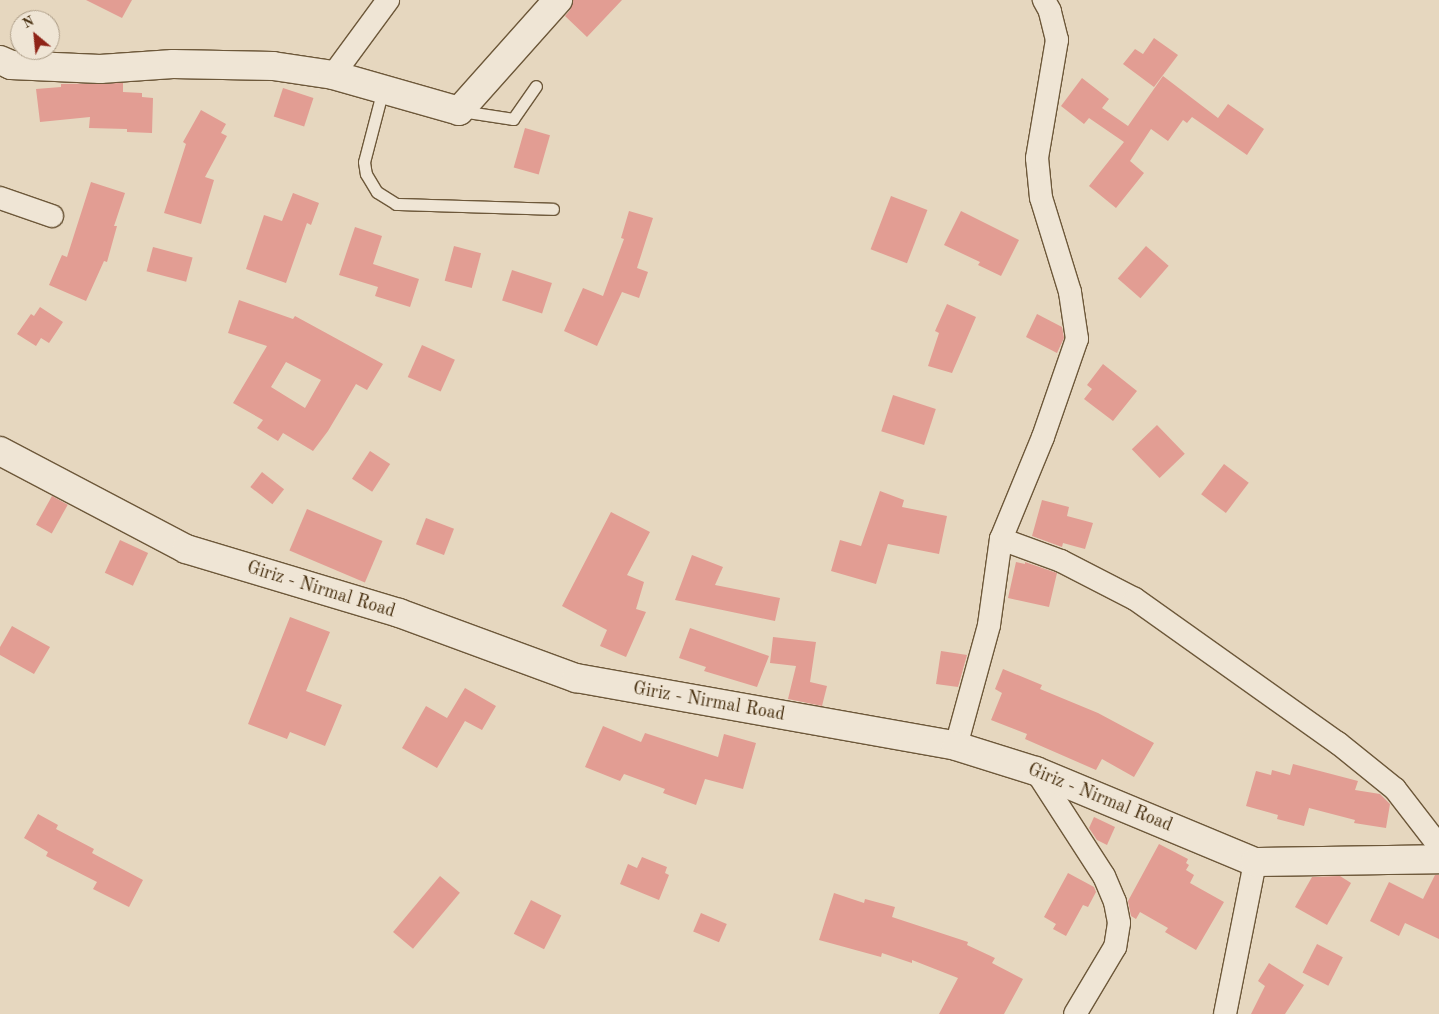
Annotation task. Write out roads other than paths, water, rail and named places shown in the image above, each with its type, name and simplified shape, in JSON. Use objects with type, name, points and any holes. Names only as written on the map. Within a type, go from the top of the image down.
[{"type":"main road","points":[[0,60],[11,64],[100,69],[173,64],[273,66],[333,75],[459,110],[558,0]]},
{"type":"main road","name":"Giriz - Nirmal Road","points":[[0,451],[186,549],[399,613],[576,678],[956,746],[1036,771],[1255,862],[1439,859]]},
{"type":"street","points":[[333,75],[388,0]]},
{"type":"street","points":[[956,746],[989,625],[1001,539],[1043,437],[1078,340],[1070,292],[1041,198],[1037,158],[1057,40],[1050,11],[1044,0]]},
{"type":"street","points":[[0,198],[52,216]]},
{"type":"street","points":[[1001,539],[1061,561],[1135,599],[1338,744],[1395,789],[1439,846]]},
{"type":"street","points":[[1036,771],[1104,876],[1116,902],[1119,923],[1115,947],[1075,1014]]},
{"type":"street","points":[[1225,1014],[1255,862]]},
{"type":"lane","points":[[459,110],[513,119],[536,86]]},
{"type":"lane","points":[[383,89],[364,162],[366,174],[377,192],[396,204],[553,209]]}]
